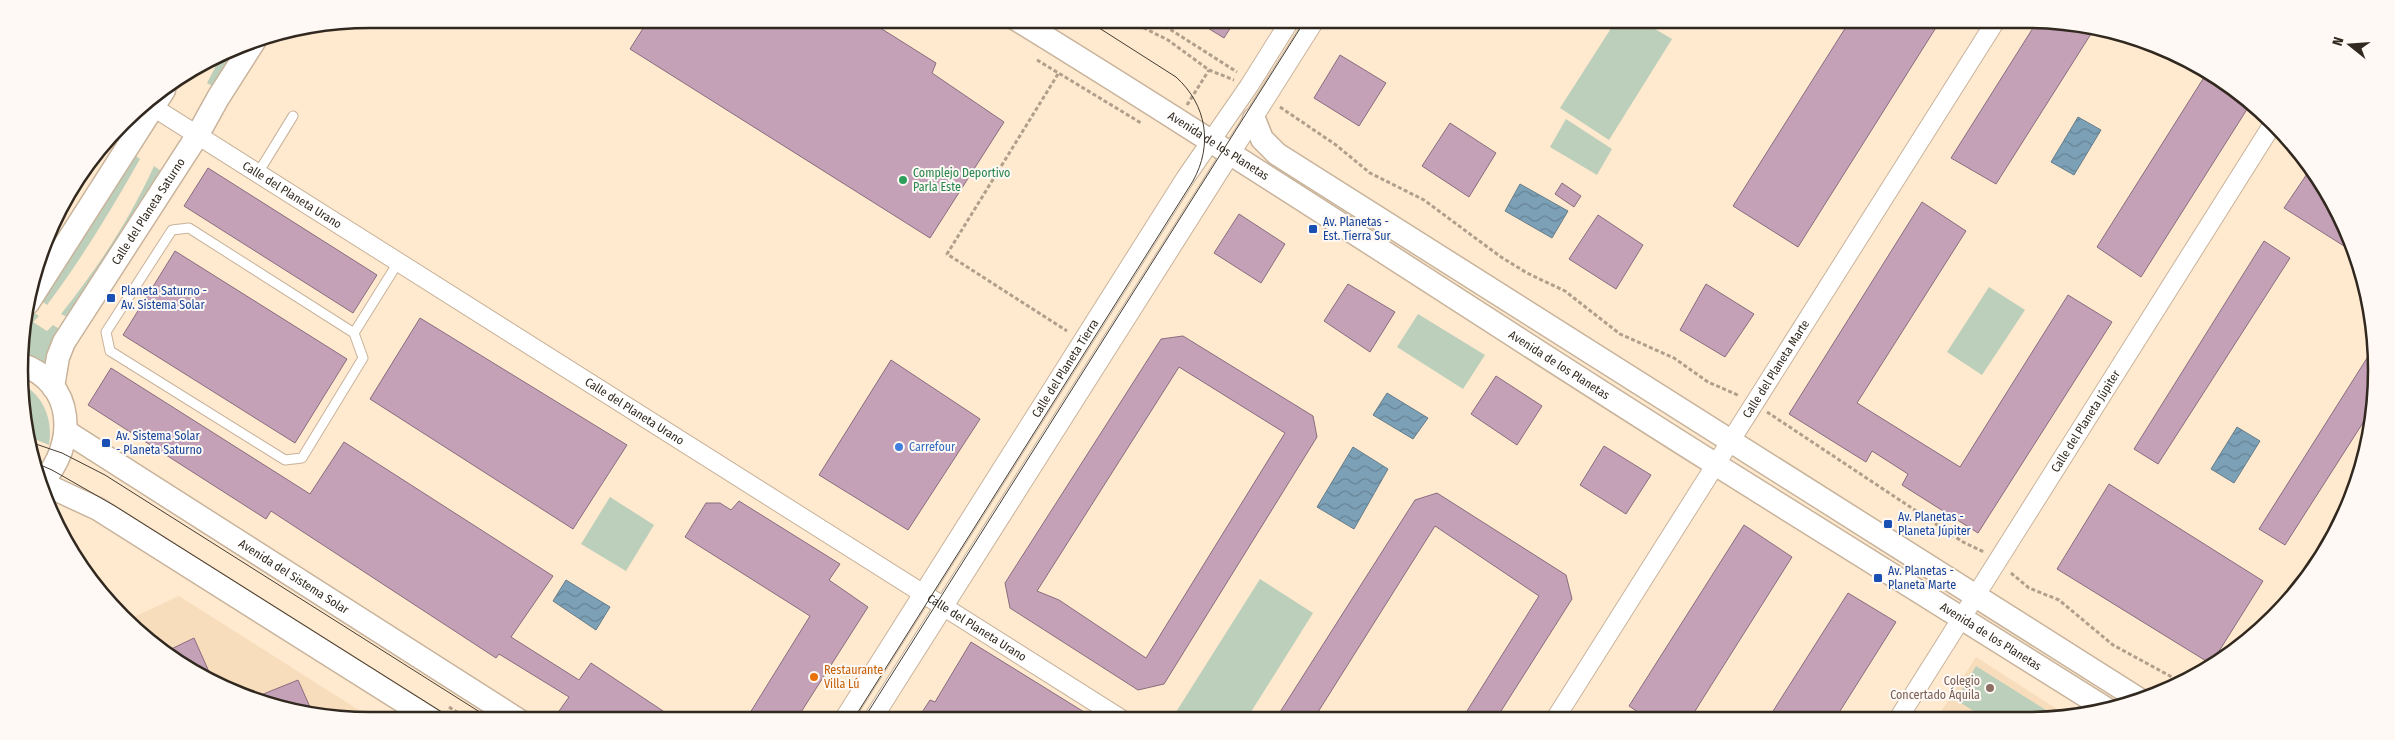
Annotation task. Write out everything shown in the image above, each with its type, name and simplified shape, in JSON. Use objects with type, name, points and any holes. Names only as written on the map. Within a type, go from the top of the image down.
[{"type":"street","name":"Avenida de los Planetas","points":[[1031,28],[1178,118],[1231,155],[1715,464],[2099,704]]},
{"type":"street","name":"Calle del Planeta Tierra","points":[[848,712],[1186,177],[1249,86],[1285,28]]},
{"type":"street","name":"Calle del Planeta Tierra","points":[[877,712],[1310,28]]},
{"type":"street","name":"Calle del Planeta Marte","points":[[1559,712],[1753,403],[1992,28]]},
{"type":"street","name":"Calle del Planeta Saturno","points":[[53,386],[58,357],[64,342],[197,136],[218,98],[248,50]]},
{"type":"street","name":"Calle del Planeta Urano","points":[[156,102],[197,136],[399,261],[923,595],[1111,712]]},
{"type":"street","points":[[37,288],[149,108]]},
{"type":"street","name":"Avenida de los Planetas","points":[[1254,119],[1262,139],[1277,154],[2132,695]]},
{"type":"street","name":"Calle del Planeta Júpiter","points":[[1902,712],[2269,130]]},
{"type":"street","points":[[28,368],[40,374],[53,386],[61,400],[66,415],[67,432],[62,454],[45,477]]},
{"type":"street","name":"Avenida del Sistema Solar","points":[[67,432],[506,712]]},
{"type":"street","points":[[48,486],[98,509],[420,712]]},
{"type":"lane","points":[[258,173],[293,116]]},
{"type":"lane","points":[[189,228],[354,333],[363,358],[302,458],[284,460],[110,351],[106,332],[172,230],[189,228]]},
{"type":"lane","points":[[354,333],[399,261]]},
{"type":"path","points":[[1144,28],[1168,40],[1209,70],[1249,86]]},
{"type":"path","points":[[1168,28],[1237,72]]},
{"type":"path","points":[[1037,60],[1149,127]]},
{"type":"path","points":[[1058,74],[947,254],[1066,332],[1072,324]]},
{"type":"path","points":[[1266,96],[1336,145],[1370,173],[1424,200],[1501,257],[1527,273],[1565,291],[1620,334],[1674,358],[1708,382],[1753,403],[1963,542],[1997,559],[2029,588],[2058,600],[2113,645],[2174,678]]},
{"type":"shaded area","points":[[179,596],[362,712],[325,710],[303,706],[281,701],[239,686],[199,667],[180,655],[161,642],[133,617]]},
{"type":"shaded area","name":"Colegio Concertado Áquila","points":[[1976,657],[2060,711],[2047,712],[1941,712]]},
{"type":"green space","points":[[1611,28],[1653,28],[1672,39],[1609,140],[1560,108]]},
{"type":"green space","points":[[233,57],[214,87],[207,83],[217,64]]},
{"type":"green space","points":[[1566,119],[1612,149],[1597,175],[1550,147]]},
{"type":"green space","points":[[133,154],[140,159],[96,233],[47,305],[40,300]]},
{"type":"green space","points":[[154,166],[161,171],[69,318],[61,314],[112,243],[145,186]]},
{"type":"green space","points":[[1989,287],[2025,310],[1982,375],[1947,352]]},
{"type":"green space","points":[[33,312],[39,316],[33,322],[47,331],[53,325],[61,330],[50,369],[28,358]]},
{"type":"green space","points":[[1418,314],[1485,355],[1463,389],[1397,347]]},
{"type":"green space","points":[[28,388],[41,401],[45,409],[50,426],[49,445],[34,439]]},
{"type":"green space","points":[[610,497],[654,525],[626,571],[581,544]]},
{"type":"green space","points":[[1260,579],[1313,613],[1251,712],[1176,712]]},
{"type":"green space","points":[[1976,666],[2049,712],[1975,712],[1956,700]]},
{"type":"water","points":[[2078,117],[2101,130],[2074,175],[2051,162]]},
{"type":"water","points":[[1520,184],[1568,211],[1552,238],[1505,211]]},
{"type":"water","points":[[1387,393],[1428,418],[1413,439],[1373,415]]},
{"type":"water","points":[[2237,427],[2260,441],[2234,483],[2211,469]]},
{"type":"water","points":[[1353,447],[1388,469],[1354,529],[1317,507]]},
{"type":"water","points":[[566,580],[610,607],[596,630],[553,601]]},
{"type":"building","name":"Complejo Deportivo Parla Este","points":[[643,28],[880,28],[936,63],[932,73],[1004,122],[930,238],[630,49]]},
{"type":"building","points":[[1208,28],[1230,28],[1224,38]]},
{"type":"building","points":[[1845,28],[1936,28],[1798,247],[1733,206]]},
{"type":"building","points":[[2033,28],[2070,30],[2091,34],[1996,184],[1951,158]]},
{"type":"building","points":[[1340,55],[1386,83],[1359,126],[1314,98]]},
{"type":"building","points":[[2204,78],[2247,109],[2141,277],[2097,247]]},
{"type":"building","points":[[1450,123],[1496,153],[1469,197],[1422,166]]},
{"type":"building","points":[[208,168],[377,275],[353,313],[184,206]]},
{"type":"building","points":[[2306,175],[2322,199],[2344,246],[2284,208]]},
{"type":"building","points":[[1562,183],[1581,196],[1574,207],[1555,194]]},
{"type":"building","points":[[1922,202],[1966,231],[1857,403],[1960,467],[2068,295],[2112,322],[1978,533],[1902,485],[1908,474],[1872,451],[1866,462],[1789,414]]},
{"type":"building","points":[[1239,214],[1285,244],[1261,283],[1214,253]]},
{"type":"building","points":[[1598,215],[1643,245],[1616,289],[1569,259]]},
{"type":"building","points":[[2264,241],[2290,258],[2158,464],[2134,449]]},
{"type":"building","points":[[175,251],[347,359],[295,443],[123,335]]},
{"type":"building","points":[[1348,284],[1395,312],[1370,352],[1324,321]]},
{"type":"building","points":[[1706,284],[1754,314],[1725,357],[1680,330]]},
{"type":"building","points":[[420,318],[627,445],[573,529],[370,399]]},
{"type":"building","points":[[1183,336],[1313,416],[1317,437],[1164,684],[1138,690],[1010,608],[1005,583],[1161,339]],"holes":[[[1179,367],[1285,433],[1146,658],[1059,600],[1037,591]]]},
{"type":"building","points":[[2367,357],[2367,392],[2364,421],[2285,545],[2259,529]]},
{"type":"building","name":"Carrefour","points":[[891,360],[980,419],[908,530],[819,475]]},
{"type":"building","points":[[111,368],[310,494],[344,442],[553,576],[511,637],[579,680],[591,663],[664,712],[558,712],[569,697],[499,654],[496,658],[271,511],[266,519],[88,405]]},
{"type":"building","points":[[1496,376],[1542,406],[1517,445],[1471,414]]},
{"type":"building","points":[[1604,446],[1651,475],[1626,514],[1580,485]]},
{"type":"building","points":[[2109,484],[2263,581],[2218,653],[2206,661],[2057,569]]},
{"type":"building","points":[[1437,493],[1566,575],[1572,599],[1500,712],[1466,712],[1539,596],[1435,526],[1318,712],[1280,712],[1415,500]]},
{"type":"building","points":[[739,501],[840,564],[829,580],[868,607],[801,712],[751,712],[810,616],[685,537],[706,503],[720,503],[731,510]]},
{"type":"building","points":[[1744,525],[1792,557],[1694,712],[1638,712],[1629,706]]},
{"type":"building","points":[[1848,593],[1896,622],[1839,712],[1772,712]]},
{"type":"building","points":[[194,638],[209,672],[199,667],[171,649]]},
{"type":"building","points":[[971,642],[1084,712],[922,712],[930,700],[935,702]]},
{"type":"building","points":[[298,680],[310,707],[281,701],[262,695]]},
{"type":"tram line","points":[[858,712],[1193,181],[1199,167],[1205,140],[1204,126],[1195,100],[1176,77],[1099,28]]},
{"type":"tram line","points":[[868,712],[1300,28]]},
{"type":"tram line","points":[[36,444],[62,453],[105,475],[480,712]]},
{"type":"tram line","points":[[41,465],[115,506],[442,712]]},
{"type":"place","name":"Complejo Deportivo Parla Este","points":[[903,180]]},
{"type":"place","name":"Av. Planetas - Est. Tierra Sur","points":[[1313,229]]},
{"type":"place","name":"Planeta Saturno - Av. Sistema Solar","points":[[111,298]]},
{"type":"place","name":"Av. Sistema Solar - Planeta Saturno","points":[[106,443]]},
{"type":"place","name":"Carrefour","points":[[899,447]]},
{"type":"place","name":"Av. Planetas - Planeta Júpiter","points":[[1888,524]]},
{"type":"place","name":"Av. Planetas - Planeta Marte","points":[[1878,578]]},
{"type":"place","name":"Restaurante Villa Lú","points":[[814,677]]},
{"type":"place","name":"Colegio Concertado Áquila","points":[[1990,688]]}]
